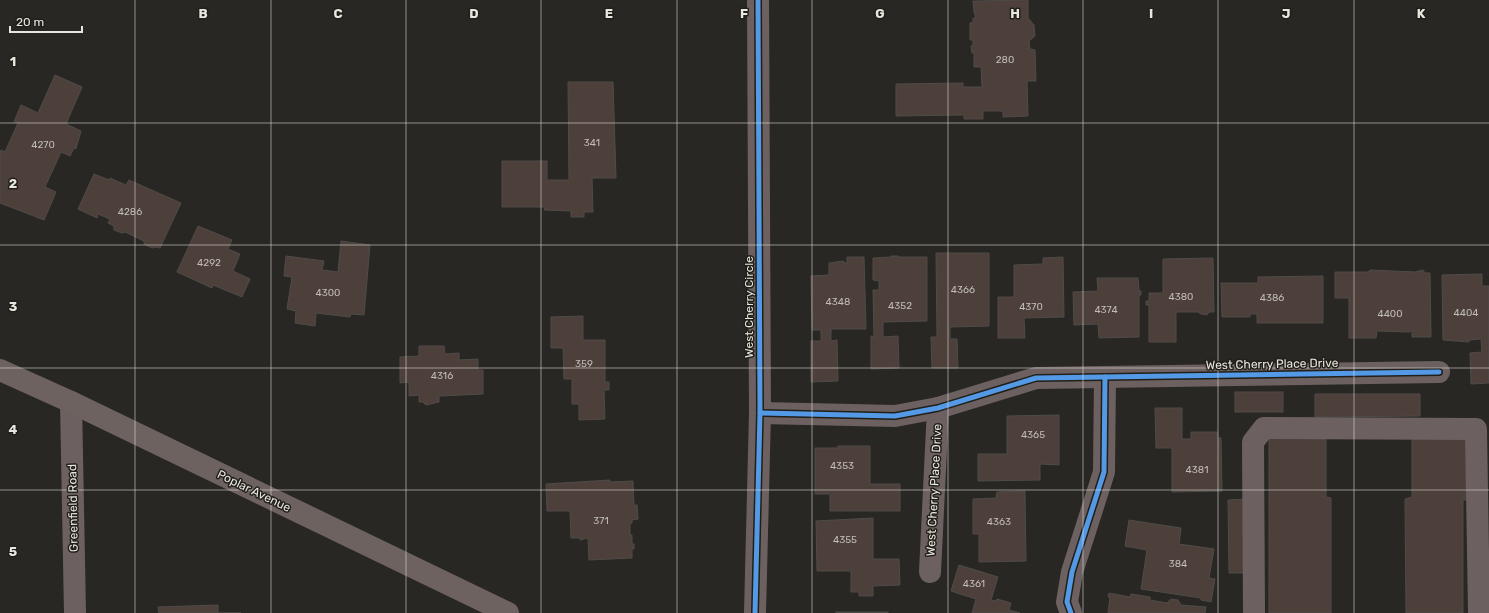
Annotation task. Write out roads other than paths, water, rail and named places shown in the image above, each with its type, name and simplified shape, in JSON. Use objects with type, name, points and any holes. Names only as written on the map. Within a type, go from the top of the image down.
[{"type":"main road","name":"Poplar Avenue","points":[[0,370],[71,402],[508,613]]},
{"type":"street","name":"West Cherry Circle","points":[[755,613],[760,414],[758,0]]},
{"type":"street","name":"West Cherry Place Drive","points":[[760,414],[895,416],[938,408],[1036,378],[1439,372]]},
{"type":"street","points":[[1071,613],[1067,602],[1072,572],[1104,472],[1105,377]]},
{"type":"street","name":"Greenfield Road","points":[[71,402],[75,613]]},
{"type":"street","name":"West Cherry Place Drive","points":[[930,572],[938,408]]},
{"type":"street","points":[[1254,613],[1253,442],[1264,428],[1476,429],[1479,613]]}]
